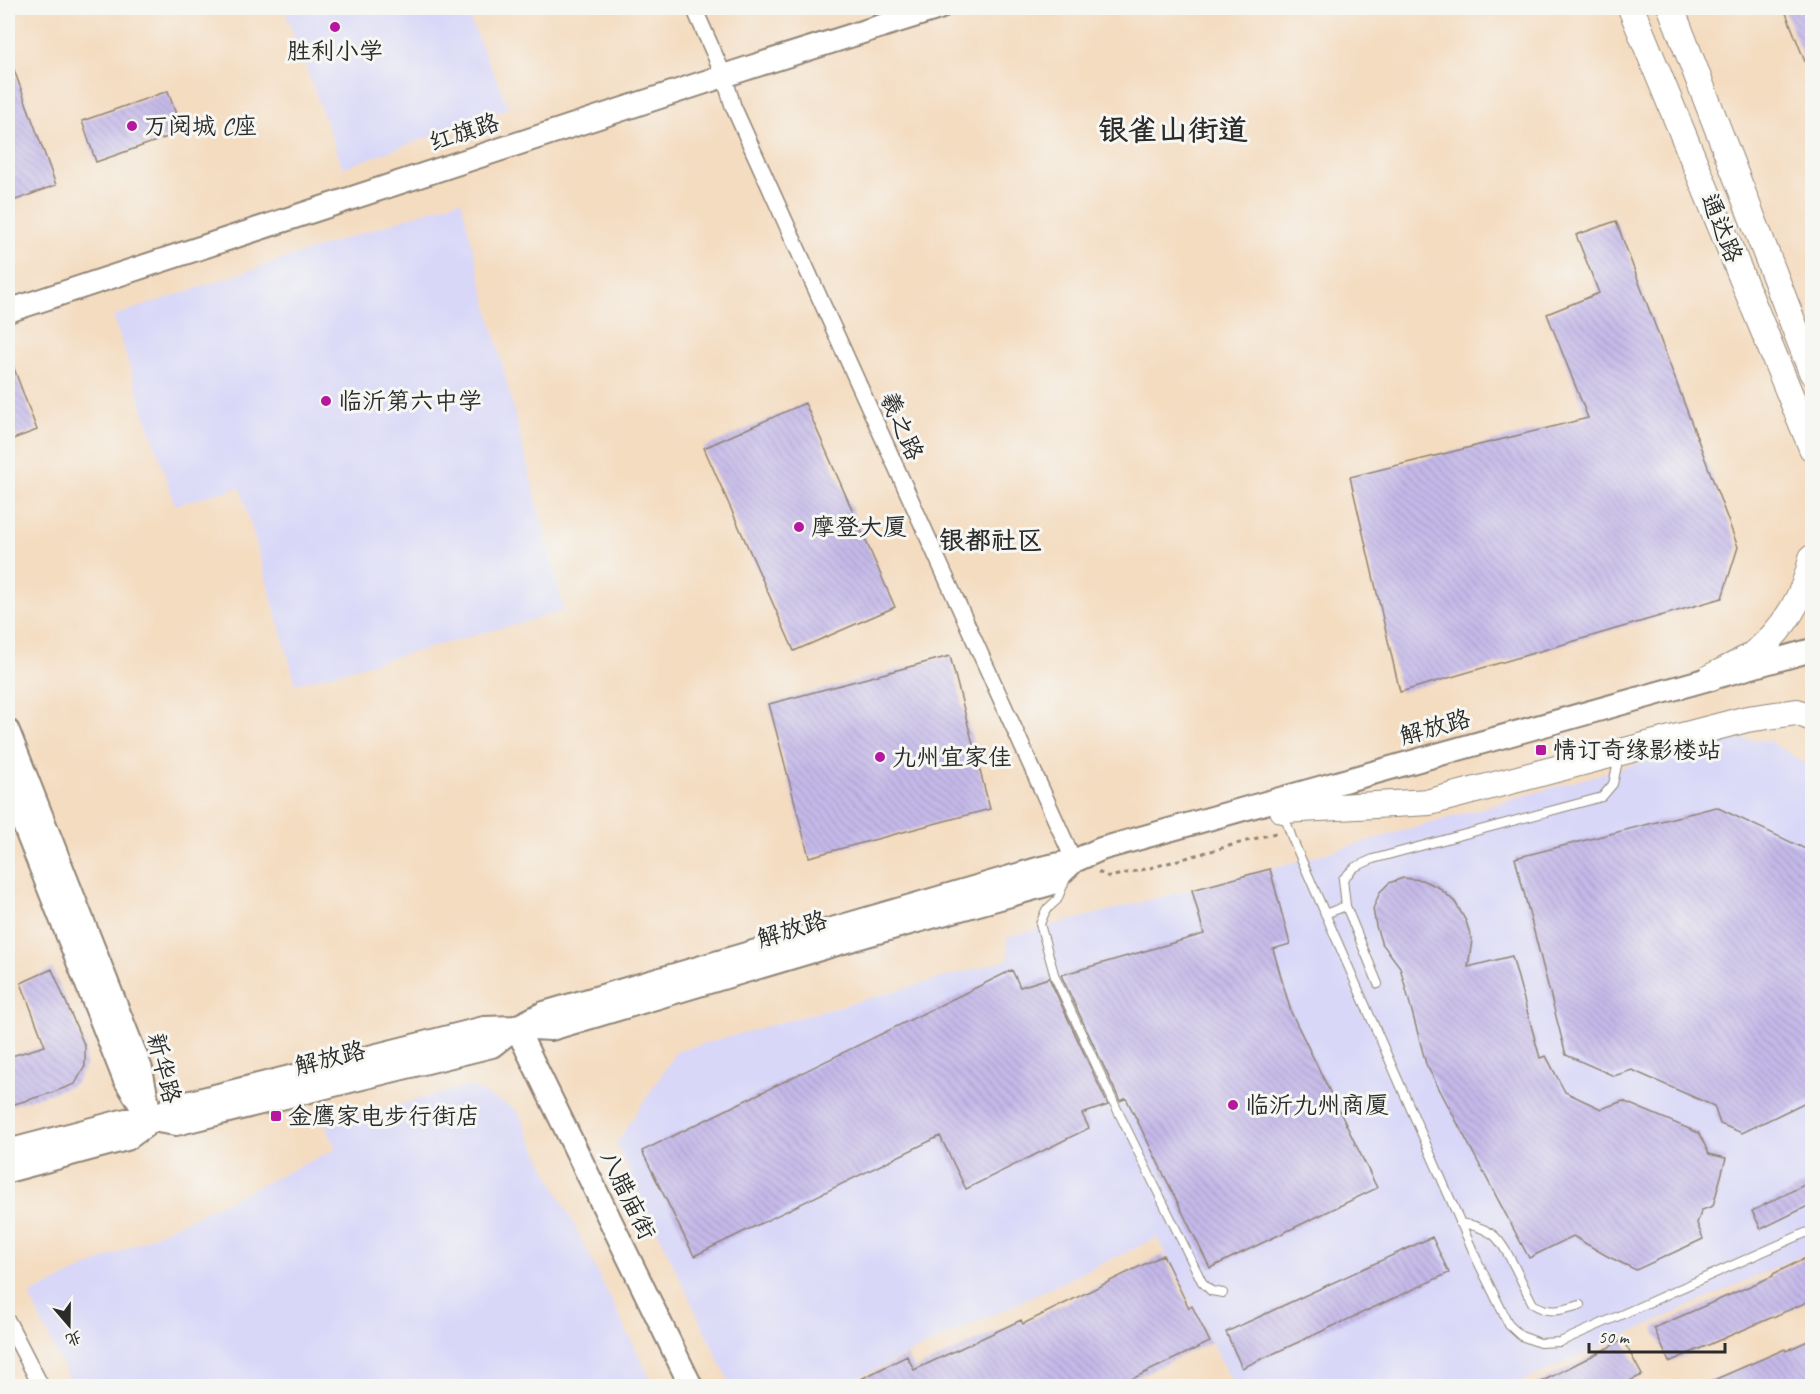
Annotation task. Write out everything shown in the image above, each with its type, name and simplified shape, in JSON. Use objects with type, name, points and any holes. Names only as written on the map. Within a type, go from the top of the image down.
[{"type":"main road","name":"红旗路","points":[[8,311],[724,76],[939,8]]},
{"type":"main road","name":"通达路","points":[[1631,8],[1812,448]]},
{"type":"main road","name":"通达路","points":[[1671,8],[1812,372]]},
{"type":"main road","points":[[1711,677],[1752,654],[1777,631],[1794,608],[1812,558]]},
{"type":"main road","name":"解放路","points":[[8,1151],[126,1120],[151,1120],[176,1124],[492,1046],[516,1027],[551,1029],[867,935],[1050,884],[1074,861],[1113,845],[1812,650]]},
{"type":"main road","name":"解放路","points":[[1074,861],[1104,859],[1286,820],[1812,665]]},
{"type":"main road","points":[[1286,820],[1430,802],[1747,719],[1797,712],[1812,718]]},
{"type":"main road","name":"新华路","points":[[8,731],[141,1068],[151,1120]]},
{"type":"main road","name":"新华路","points":[[8,785],[124,1078],[151,1120]]},
{"type":"main road","name":"八腊庙街","points":[[516,1027],[691,1386]]},
{"type":"main road","points":[[8,1171],[127,1139],[151,1120]]},
{"type":"street","name":"羲之路","points":[[694,8],[724,76],[733,106],[1074,861]]},
{"type":"street","points":[[8,1322],[41,1386]]},
{"type":"lane","points":[[1378,984],[1346,906],[1343,879],[1355,867],[1373,859],[1602,797],[1613,784],[1620,753]]},
{"type":"lane","points":[[1286,820],[1461,1223],[1509,1325],[1521,1336],[1540,1343],[1560,1342],[1812,1230]]},
{"type":"lane","points":[[1074,861],[1057,900],[1046,910],[1040,924],[1055,977],[1113,1103],[1202,1282],[1211,1292],[1223,1293]]},
{"type":"lane","points":[[1325,914],[1346,906]]},
{"type":"lane","points":[[1461,1223],[1478,1226],[1495,1235],[1533,1304],[1540,1310],[1561,1311],[1580,1305]]},
{"type":"path","points":[[1074,861],[1109,877],[1150,868],[1286,820]]},
{"type":"shaded area","points":[[284,8],[465,8],[509,108],[343,168]]},
{"type":"shaded area","name":"临沂第六中学","points":[[461,200],[564,611],[296,684],[240,487],[175,505],[113,316]]},
{"type":"shaded area","points":[[1725,738],[1769,741],[1812,768],[1812,1251],[1513,1386],[1234,1386],[1157,1238],[840,1386],[731,1386],[616,1144],[677,1051],[1008,960],[1007,937],[1284,865]]},
{"type":"shaded area","points":[[470,1086],[517,1110],[654,1386],[72,1386],[29,1295],[336,1149],[325,1124]]},
{"type":"building","points":[[1784,8],[1812,8],[1812,77],[1811,77]]},
{"type":"building","points":[[8,56],[56,185],[8,203]]},
{"type":"building","name":"万阅城 C座","points":[[168,91],[182,132],[96,162],[82,121]]},
{"type":"building","points":[[1616,221],[1738,547],[1722,598],[1400,692],[1350,477],[1588,418],[1547,314],[1599,293],[1576,235]]},
{"type":"building","points":[[8,355],[37,430],[8,441]]},
{"type":"building","name":"摩登大厦","points":[[805,403],[895,607],[794,651],[704,448]]},
{"type":"building","name":"九州宜家佳","points":[[950,656],[990,809],[809,857],[769,704]]},
{"type":"building","points":[[1716,807],[1812,852],[1812,1099],[1742,1133],[1720,1124],[1714,1106],[1632,1070],[1614,1076],[1566,1055],[1515,858]]},
{"type":"building","name":"临沂九州商厦","points":[[1270,869],[1290,944],[1273,949],[1291,1012],[1377,1188],[1210,1268],[1126,1098],[1120,1101],[1061,975],[1204,934],[1192,890]]},
{"type":"building","points":[[1403,878],[1422,880],[1438,887],[1455,902],[1466,921],[1472,940],[1468,967],[1512,956],[1540,1058],[1546,1056],[1565,1092],[1601,1109],[1623,1101],[1699,1133],[1709,1154],[1726,1158],[1713,1206],[1702,1210],[1697,1223],[1703,1239],[1636,1270],[1573,1236],[1529,1258],[1426,1064],[1400,967],[1381,942],[1373,909],[1380,892],[1389,883]]},
{"type":"building","points":[[52,969],[85,1047],[85,1066],[75,1084],[8,1106],[8,1057],[45,1046],[21,983]]},
{"type":"building","points":[[1012,970],[1020,987],[1049,978],[1108,1105],[1082,1114],[1089,1128],[966,1189],[940,1136],[694,1256],[642,1151]]},
{"type":"building","points":[[1812,1181],[1812,1204],[1761,1229],[1752,1211]]},
{"type":"building","points":[[1432,1237],[1449,1273],[1242,1368],[1226,1332]]},
{"type":"building","points":[[1163,1255],[1189,1308],[1192,1306],[1210,1342],[1117,1386],[847,1386],[907,1356],[914,1370],[1021,1320],[1023,1324]]},
{"type":"building","points":[[1812,1255],[1812,1300],[1669,1362],[1654,1328],[1773,1276]]},
{"type":"building","points":[[1812,1339],[1812,1381],[1801,1386],[1700,1386],[1785,1349],[1786,1351]]},
{"type":"building","points":[[1623,1340],[1642,1375],[1620,1386],[1533,1386]]},
{"type":"place","name":"胜利小学","points":[[335,27]]},
{"type":"place","name":"万阅城 C座","points":[[132,126]]},
{"type":"place","name":"临沂第六中学","points":[[326,401]]},
{"type":"place","name":"摩登大厦","points":[[799,527]]},
{"type":"place","name":"情订奇缘影楼站","points":[[1541,750]]},
{"type":"place","name":"九州宜家佳","points":[[880,757]]},
{"type":"place","name":"临沂九州商厦","points":[[1233,1105]]},
{"type":"place","name":"金鹰家电步行街店","points":[[276,1116]]},
{"type":"district","name":"银雀山街道","points":[[1173,130]]},
{"type":"district","name":"银都社区","points":[[991,540]]}]
